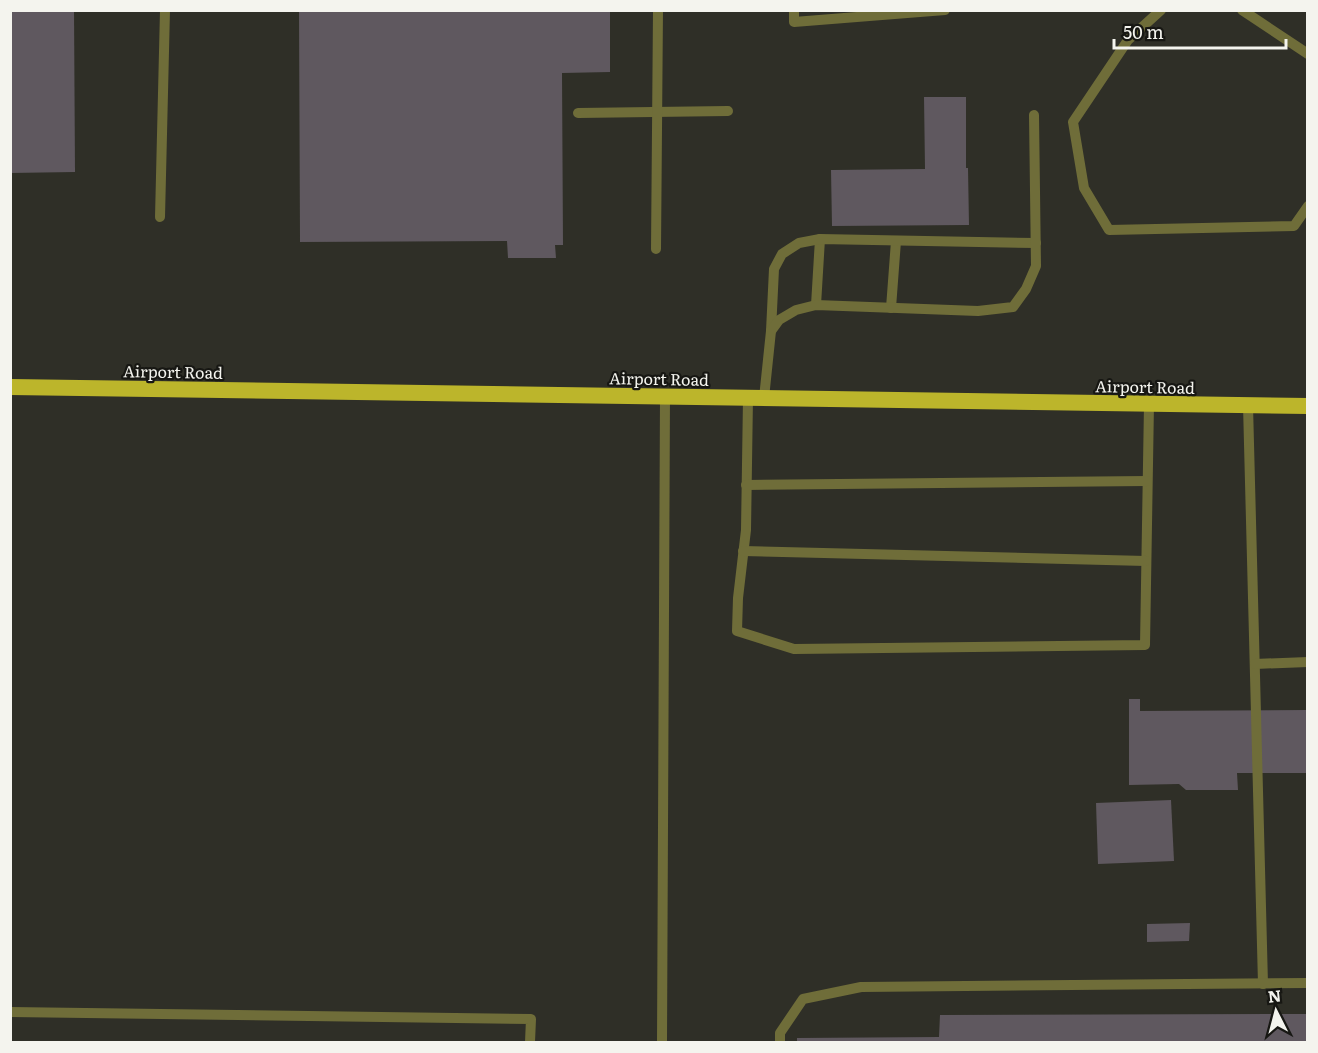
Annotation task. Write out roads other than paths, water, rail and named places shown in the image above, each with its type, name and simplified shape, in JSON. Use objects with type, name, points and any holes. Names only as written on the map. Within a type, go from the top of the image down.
[{"type":"highway","name":"Airport Road","points":[[10,387],[1308,406]]},
{"type":"lane","points":[[159,217],[165,10]]},
{"type":"lane","points":[[656,249],[658,10]]},
{"type":"lane","points":[[794,10],[794,22],[945,10]]},
{"type":"lane","points":[[1161,10],[1128,40],[1073,122],[1084,188],[1109,230],[1294,226],[1308,206]]},
{"type":"lane","points":[[1242,10],[1308,54]]},
{"type":"lane","points":[[578,113],[728,111]]},
{"type":"lane","points":[[771,331],[779,320],[796,310],[816,305],[978,311],[1013,307],[1026,289],[1036,266],[1034,115]]},
{"type":"lane","points":[[1035,243],[820,239],[799,243],[782,254],[774,269],[771,331],[756,398],[747,485],[746,530],[738,598],[737,631],[794,649],[1145,645],[1149,404]]},
{"type":"lane","points":[[816,305],[820,239]]},
{"type":"lane","points":[[891,308],[896,241]]},
{"type":"lane","points":[[662,1042],[665,396]]},
{"type":"lane","points":[[1248,405],[1263,984]]},
{"type":"lane","points":[[747,485],[1147,481]]},
{"type":"lane","points":[[743,551],[1146,561]]},
{"type":"lane","points":[[1255,664],[1308,662]]},
{"type":"lane","points":[[780,1042],[780,1033],[803,999],[861,987],[1308,983]]},
{"type":"lane","points":[[10,1012],[531,1019],[530,1042]]}]
